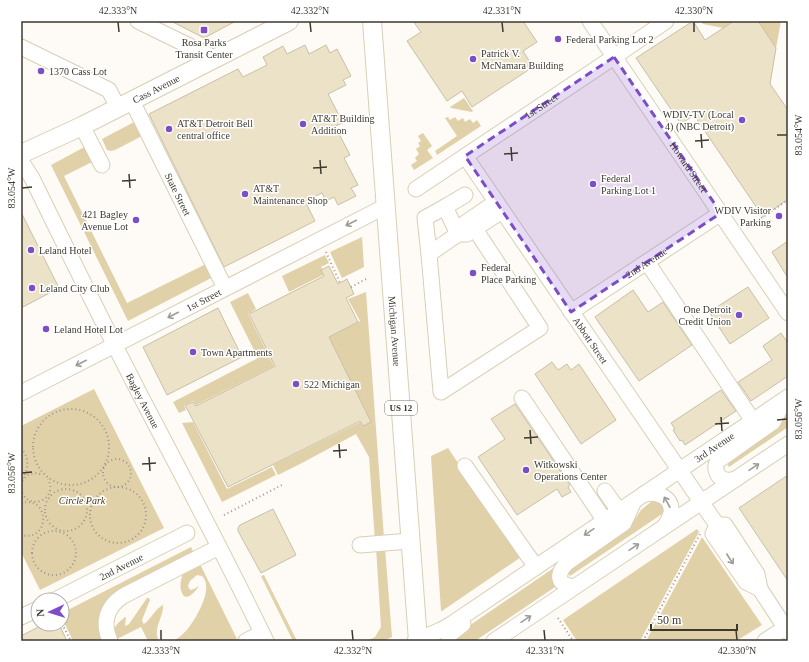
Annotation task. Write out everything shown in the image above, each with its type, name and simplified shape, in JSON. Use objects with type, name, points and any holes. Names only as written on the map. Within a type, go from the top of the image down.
[{"type":"main road","name":"Cass Avenue","points":[[21,154],[216,59],[289,21]]},
{"type":"main road","name":"Michigan Avenue","points":[[372,21],[417,641]]},
{"type":"street","points":[[138,21],[216,59]]},
{"type":"street","name":"Howard Street","points":[[590,21],[788,313]]},
{"type":"street","name":"1st Street","points":[[416,188],[666,21]]},
{"type":"street","name":"State Street","points":[[21,47],[110,90],[125,104],[225,288]]},
{"type":"street","points":[[85,124],[106,163]]},
{"type":"street","name":"Abbott Street","points":[[464,156],[717,525],[725,524],[757,574],[760,589],[786,630]]},
{"type":"street","name":"Bagley Avenue","points":[[21,161],[32,178],[115,345],[264,637]]},
{"type":"street","points":[[465,195],[425,218],[441,392],[540,328],[475,229]]},
{"type":"street","name":"1st Street","points":[[21,393],[386,206]]},
{"type":"street","points":[[429,254],[458,234],[467,234],[475,229],[499,206]]},
{"type":"street","points":[[458,234],[461,226],[499,206]]},
{"type":"street","points":[[445,207],[458,234]]},
{"type":"street","name":"2nd Avenue","points":[[571,312],[721,213]]},
{"type":"street","points":[[647,262],[753,421]]},
{"type":"street","points":[[522,398],[585,497],[605,521]]},
{"type":"street","name":"3rd Avenue","points":[[417,641],[441,630],[536,568],[786,398]]},
{"type":"street","name":"3rd Avenue","points":[[736,479],[729,480],[720,477],[717,474],[717,462],[773,422],[786,398]]},
{"type":"street","points":[[494,641],[788,444]]},
{"type":"street","points":[[465,466],[536,568]]},
{"type":"street","points":[[605,491],[619,511]]},
{"type":"street","points":[[574,588],[562,584],[560,573],[562,568],[568,562],[624,523],[639,498],[652,493],[659,494],[667,500],[671,511],[670,518],[664,527]]},
{"type":"street","name":"2nd Avenue","points":[[70,592],[187,533]]},
{"type":"street","points":[[360,545],[410,541]]},
{"type":"street","points":[[110,641],[106,621],[109,610],[115,602],[123,596],[219,547]]},
{"type":"street","name":"3rd Avenue","points":[[449,641],[449,635],[452,632],[498,601],[499,592]]},
{"type":"street","points":[[764,641],[786,630]]},
{"type":"street","points":[[246,641],[264,637]]},
{"type":"path","points":[[748,227],[788,200]]},
{"type":"path","points":[[326,252],[340,283]]},
{"type":"path","points":[[351,287],[368,278]]},
{"type":"path","points":[[21,503],[41,501],[49,496],[56,491],[65,487],[87,482],[96,477],[104,467],[110,461],[114,459],[122,460],[128,464],[130,478],[125,483],[117,486],[105,489],[92,502],[90,520],[93,528],[102,538],[111,542],[124,542],[132,539],[139,533],[144,525],[146,512],[143,503],[135,493],[128,488],[117,486],[111,485],[106,481],[104,476],[104,467],[108,458],[108,436],[98,420],[88,413],[76,409],[57,411],[46,418],[34,436],[32,449],[38,468],[47,477],[50,487],[49,496],[45,504],[45,515],[50,524],[59,530],[67,535],[73,541],[76,549],[76,558],[72,566],[66,572],[58,575],[49,575],[41,572],[34,563],[32,555],[36,540],[43,534],[50,531],[59,530],[68,531],[77,528],[83,521],[87,512],[86,503],[81,495],[72,489],[65,487],[56,483],[47,477],[43,474],[33,473],[22,479]]},
{"type":"path","points":[[21,448],[26,455],[28,464],[21,485]]},
{"type":"path","points":[[224,514],[282,485]]},
{"type":"path","points":[[21,489],[24,497],[37,506],[42,512],[44,520],[43,525],[34,534],[26,536],[21,535]]},
{"type":"path","points":[[643,641],[701,532]]},
{"type":"path","points":[[558,618],[573,641]]},
{"type":"path","points":[[66,632],[71,641]]},
{"type":"highlighted area","points":[[614,57],[721,213],[571,312],[465,156]]},
{"type":"green space","points":[[701,21],[734,21],[723,28],[703,24]]},
{"type":"green space","points":[[758,21],[781,21],[776,48]]},
{"type":"green space","points":[[464,98],[473,111],[472,112],[450,107]]},
{"type":"green space","points":[[448,117],[450,120],[455,117],[458,121],[463,118],[465,122],[470,119],[473,123],[477,120],[481,126],[437,155],[435,151],[457,136],[445,118]]},
{"type":"green space","points":[[136,121],[144,135],[115,150],[107,150],[102,139]]},
{"type":"green space","points":[[423,133],[432,146],[427,150],[433,158],[414,170],[411,165],[417,161],[415,158],[419,154],[416,149],[420,146],[418,143],[421,141],[418,136]]},
{"type":"green space","points":[[90,144],[92,162],[64,176],[127,303],[208,263],[215,276],[128,321],[51,165]]},
{"type":"green space","points":[[362,237],[364,267],[342,278],[330,252]]},
{"type":"green space","points":[[325,255],[329,263],[321,267],[325,274],[289,292],[282,276]]},
{"type":"green space","points":[[366,292],[384,538],[375,541],[369,457],[356,434],[278,475],[273,465],[360,422],[363,426],[371,422],[329,337],[360,321],[348,299]]},
{"type":"green space","points":[[248,293],[256,309],[248,314],[274,366],[196,405],[193,401],[184,405],[186,410],[179,413],[173,402],[258,358],[230,302]]},
{"type":"green space","name":"Circle Park","points":[[94,389],[164,528],[40,590],[21,552],[21,426]]},
{"type":"green space","points":[[788,413],[788,427],[729,467],[725,460],[782,421]]},
{"type":"green space","points":[[193,422],[227,489],[272,467],[276,475],[222,502],[182,423]]},
{"type":"green space","points":[[448,448],[521,557],[441,611],[431,456]]},
{"type":"green space","points":[[659,501],[662,506],[662,514],[570,576],[569,570],[574,562],[634,521],[641,510],[651,502]]},
{"type":"green space","points":[[697,529],[699,532],[640,641],[577,641],[563,620]]},
{"type":"green space","points":[[702,537],[762,625],[736,641],[646,641]]},
{"type":"green space","points":[[191,547],[194,553],[115,595],[102,641],[73,641],[69,632],[70,632],[70,609]]},
{"type":"green space","points":[[376,547],[385,548],[392,637],[383,641],[367,641],[375,637],[381,627]]},
{"type":"green space","points":[[561,563],[558,585],[475,641],[456,641],[457,635],[460,632]]},
{"type":"green space","points":[[200,564],[237,639],[232,641],[174,641],[190,626],[205,596],[205,581],[202,576],[197,575],[190,581],[188,586],[190,590],[199,586],[191,595],[186,597],[184,596],[181,588],[183,573]]},
{"type":"green space","points":[[264,575],[297,641],[293,641],[261,576]]},
{"type":"green space","points":[[147,598],[150,600],[142,620],[144,624],[163,605],[162,614],[157,628],[157,636],[159,641],[148,641],[141,627],[117,639],[113,630],[118,623],[125,617],[125,625],[126,626],[129,624]]},
{"type":"building","name":"Rosa Parks Transit Center","points":[[171,21],[236,21],[204,38]]},
{"type":"building","name":"Patrick V. McNamara Building","points":[[413,21],[523,21],[537,42],[523,51],[533,67],[472,107],[462,91],[447,101],[407,41],[421,32]]},
{"type":"building","name":"WDIV-TV (Local 4) (NBC Detroit)","points":[[693,21],[705,40],[734,21],[758,21],[776,48],[770,84],[788,110],[788,199],[763,217],[694,115],[681,124],[636,58]]},
{"type":"building","points":[[305,45],[309,54],[326,45],[330,53],[337,49],[351,76],[343,80],[346,85],[328,94],[343,123],[335,126],[350,155],[344,158],[358,185],[351,188],[356,196],[338,205],[334,197],[326,201],[322,193],[305,201],[315,221],[224,267],[149,114],[238,69],[243,77],[267,65],[263,57],[283,46],[287,54]]},
{"type":"building","name":"Leland Hotel","points":[[21,212],[59,288],[21,308]]},
{"type":"building","points":[[788,241],[788,278],[772,252]]},
{"type":"building","name":"522 Michigan","points":[[329,266],[338,284],[347,279],[354,294],[346,298],[358,322],[329,337],[371,422],[363,426],[360,421],[228,487],[185,405],[193,402],[196,406],[275,366],[249,314],[324,276],[321,270]]},
{"type":"building","name":"One Detroit Credit Union","points":[[748,287],[769,318],[730,344],[709,312]]},
{"type":"building","points":[[633,290],[648,312],[663,302],[692,345],[639,381],[595,317]]},
{"type":"building","name":"Town Apartments","points":[[218,308],[242,357],[167,395],[143,347]]},
{"type":"building","points":[[781,333],[788,343],[788,376],[751,401],[738,382],[772,360],[763,346]]},
{"type":"building","points":[[552,362],[558,370],[567,364],[571,370],[579,364],[616,420],[581,444],[535,374]]},
{"type":"building","points":[[721,390],[736,411],[685,445],[682,440],[680,441],[673,430],[675,429],[671,423]]},
{"type":"building","name":"Witkowski Operations Center","points":[[515,404],[570,485],[568,487],[571,492],[562,497],[557,489],[517,515],[478,457],[505,439],[491,419]]},
{"type":"building","points":[[788,475],[788,581],[739,508]]},
{"type":"building","points":[[273,509],[296,555],[261,573],[238,531],[238,528],[240,525]]},
{"type":"building","points":[[30,631],[63,632],[67,641],[21,641],[21,636]]},
{"type":"place","name":"Rosa Parks Transit Center","points":[[204,30]]},
{"type":"place","name":"Federal Parking Lot 2","points":[[558,39]]},
{"type":"place","name":"Patrick V. McNamara Building","points":[[473,59]]},
{"type":"place","name":"1370 Cass Lot","points":[[41,71]]},
{"type":"place","name":"WDIV-TV (Local 4) (NBC Detroit)","points":[[742,120]]},
{"type":"place","name":"AT&T Building Addition","points":[[303,124]]},
{"type":"place","name":"AT&T Detroit Bell central office","points":[[169,129]]},
{"type":"place","name":"Federal Parking Lot 1","points":[[593,184]]},
{"type":"place","name":"AT&T Maintenance Shop","points":[[245,194]]},
{"type":"place","name":"WDIV Visitor Parking","points":[[779,216]]},
{"type":"place","name":"421 Bagley Avenue Lot","points":[[136,220]]},
{"type":"place","name":"Leland Hotel","points":[[31,250]]},
{"type":"place","name":"Federal Place Parking","points":[[473,273]]},
{"type":"place","name":"Leland City Club","points":[[32,288]]},
{"type":"place","name":"One Detroit Credit Union","points":[[739,315]]},
{"type":"place","name":"Leland Hotel Lot","points":[[46,329]]},
{"type":"place","name":"Town Apartments","points":[[193,352]]},
{"type":"place","name":"522 Michigan","points":[[296,384]]},
{"type":"place","name":"Witkowski Operations Center","points":[[526,470]]}]
